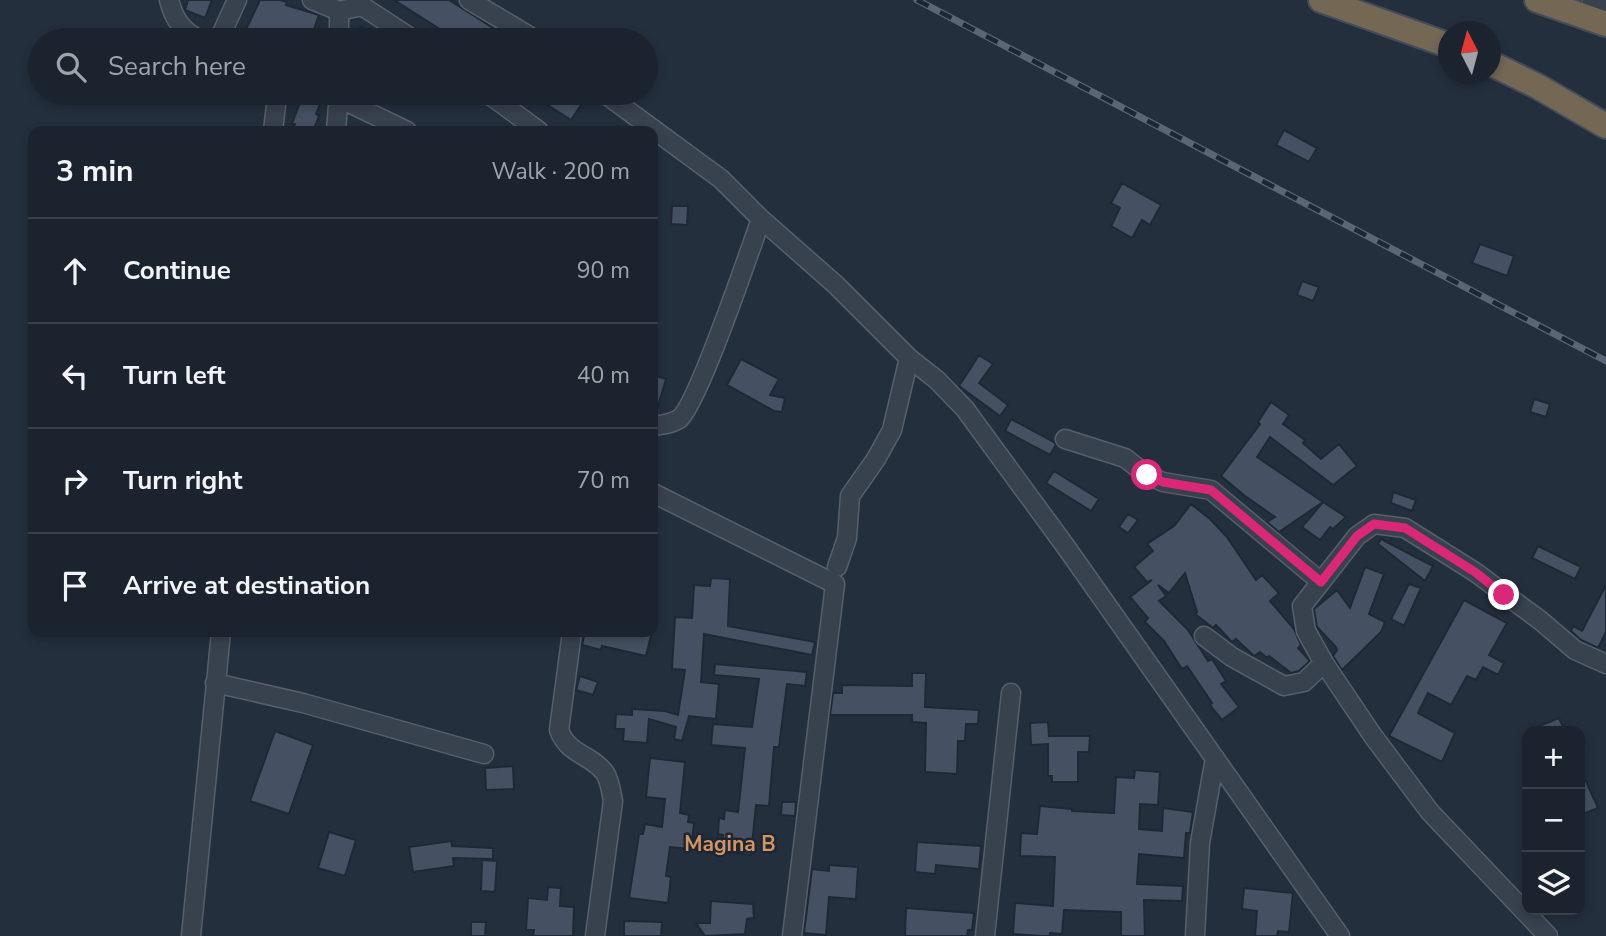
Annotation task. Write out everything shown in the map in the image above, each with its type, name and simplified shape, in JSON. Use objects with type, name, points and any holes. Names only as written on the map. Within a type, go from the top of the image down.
[{"type":"highway","points":[[1321,0],[1438,42]]},
{"type":"highway","points":[[1538,0],[1606,24]]},
{"type":"highway","points":[[1501,68],[1606,126]]},
{"type":"street","points":[[169,0],[173,16],[183,28]]},
{"type":"street","points":[[224,28],[237,0]]},
{"type":"street","points":[[312,0],[339,11],[362,6],[396,28]]},
{"type":"street","points":[[469,0],[516,28]]},
{"type":"street","points":[[1592,0],[1606,5]]},
{"type":"street","points":[[339,11],[339,28]]},
{"type":"street","points":[[274,126],[276,105]]},
{"type":"street","points":[[337,126],[338,105]]},
{"type":"street","points":[[358,105],[398,126]]},
{"type":"street","points":[[503,105],[532,126]]},
{"type":"street","points":[[621,105],[649,126]]},
{"type":"street","points":[[658,132],[721,178],[761,219],[836,285],[965,409],[1066,547],[1340,936]]},
{"type":"street","points":[[658,425],[681,418],[696,391],[761,219]]},
{"type":"street","points":[[837,567],[847,538],[850,496],[892,430],[909,358]]},
{"type":"street","points":[[1065,439],[1125,458],[1147,475],[1163,482],[1211,490],[1321,582]]},
{"type":"street","points":[[658,496],[835,584],[792,936]]},
{"type":"street","points":[[1548,936],[1430,812],[1373,736],[1306,631],[1302,606],[1357,536],[1374,524],[1405,528],[1475,572],[1541,621],[1574,650],[1606,664]]},
{"type":"street","points":[[1205,636],[1233,657],[1284,686],[1304,682],[1324,663]]},
{"type":"street","points":[[191,936],[220,637]]},
{"type":"street","points":[[571,637],[559,730],[564,743],[603,770],[609,781],[613,801],[595,936]]},
{"type":"street","points":[[215,682],[303,703],[484,754]]},
{"type":"street","points":[[985,936],[1011,693]]},
{"type":"street","points":[[1195,936],[1200,843],[1214,758]]},
{"type":"building","points":[[188,0],[212,0],[205,18],[185,10]]},
{"type":"building","points":[[260,0],[280,0],[287,2],[286,5],[319,15],[314,28],[247,28]]},
{"type":"building","points":[[394,0],[449,0],[493,28],[438,28]]},
{"type":"building","points":[[299,105],[320,105],[315,126],[292,124]]},
{"type":"building","points":[[548,105],[581,105],[571,120]]},
{"type":"building","points":[[1284,130],[1317,148],[1309,162],[1276,145]]},
{"type":"building","points":[[1122,183],[1161,205],[1150,225],[1142,220],[1132,238],[1111,226],[1120,208],[1111,203]]},
{"type":"building","points":[[672,206],[688,206],[687,225],[671,224]]},
{"type":"building","points":[[1480,244],[1514,256],[1507,276],[1472,263]]},
{"type":"building","points":[[1302,281],[1319,287],[1313,301],[1297,295]]},
{"type":"building","points":[[979,355],[993,364],[979,383],[1008,405],[1000,416],[959,386]]},
{"type":"building","points":[[741,359],[779,379],[770,395],[785,398],[782,412],[774,411],[727,385]]},
{"type":"building","points":[[658,377],[666,379],[658,406]]},
{"type":"building","points":[[1534,399],[1550,404],[1546,417],[1530,412]]},
{"type":"building","points":[[1271,402],[1289,415],[1283,424],[1305,440],[1303,443],[1321,459],[1339,444],[1357,466],[1333,485],[1270,437],[1257,457],[1323,502],[1279,532],[1267,522],[1275,517],[1221,476],[1260,424],[1258,422]]},
{"type":"building","points":[[1011,419],[1054,442],[1056,445],[1050,455],[1005,431]]},
{"type":"building","points":[[1054,471],[1099,499],[1091,511],[1046,483]]},
{"type":"building","points":[[1393,492],[1416,500],[1412,511],[1391,503]]},
{"type":"building","points":[[1323,502],[1346,517],[1333,529],[1330,527],[1320,540],[1302,527]]},
{"type":"building","points":[[1191,504],[1227,537],[1256,580],[1262,575],[1279,593],[1270,601],[1294,629],[1301,645],[1298,648],[1310,661],[1299,671],[1291,673],[1269,656],[1267,658],[1260,652],[1254,656],[1236,639],[1232,642],[1216,625],[1213,628],[1195,614],[1197,612],[1185,573],[1169,593],[1158,585],[1166,596],[1159,601],[1188,630],[1208,661],[1212,659],[1226,681],[1221,684],[1239,707],[1222,720],[1187,666],[1182,669],[1164,641],[1145,622],[1148,618],[1130,597],[1152,580],[1147,582],[1134,567],[1153,551],[1147,544],[1174,526]]},
{"type":"building","points":[[1128,514],[1138,520],[1128,533],[1119,527]]},
{"type":"building","points":[[1381,539],[1433,566],[1425,581],[1378,544]]},
{"type":"building","points":[[1538,546],[1581,567],[1575,579],[1532,558]]},
{"type":"building","points":[[1365,567],[1384,574],[1369,614],[1385,622],[1381,632],[1342,670],[1333,656],[1336,647],[1317,627],[1314,609],[1337,590],[1350,608]]},
{"type":"building","points":[[711,578],[730,579],[728,626],[815,642],[812,655],[704,634],[701,682],[719,684],[716,719],[689,716],[682,741],[674,739],[676,727],[649,719],[647,743],[623,741],[624,729],[615,729],[616,714],[632,715],[632,709],[665,711],[678,715],[685,670],[672,669],[675,617],[692,618],[694,585],[710,586]]},
{"type":"building","points":[[1409,584],[1421,588],[1404,626],[1391,619]]},
{"type":"building","points":[[1606,585],[1606,632],[1598,648],[1581,640],[1571,631],[1573,626],[1582,631]]},
{"type":"building","points":[[1464,600],[1507,623],[1489,655],[1504,663],[1498,675],[1483,667],[1476,680],[1467,676],[1451,705],[1428,693],[1418,713],[1455,733],[1442,762],[1389,736]]},
{"type":"building","points":[[584,637],[651,637],[646,656],[602,646],[601,650],[582,645]]},
{"type":"building","points":[[715,664],[807,672],[805,686],[787,684],[779,747],[774,747],[769,806],[756,805],[751,855],[721,852],[723,835],[718,834],[719,818],[724,819],[725,810],[738,812],[745,748],[711,745],[713,724],[752,727],[759,679],[714,675]]},
{"type":"building","points":[[912,673],[926,673],[925,707],[979,710],[978,724],[966,724],[965,741],[958,741],[957,774],[925,772],[926,723],[912,722],[912,715],[830,715],[833,693],[842,693],[842,685],[912,686]]},
{"type":"building","points":[[580,676],[598,682],[593,695],[576,690]]},
{"type":"building","points":[[1559,718],[1563,726],[1539,726]]},
{"type":"building","points":[[1048,722],[1049,736],[1090,736],[1089,752],[1078,752],[1078,782],[1052,782],[1052,776],[1048,776],[1048,744],[1031,745],[1030,723]]},
{"type":"building","points":[[275,731],[313,745],[289,814],[250,801]]},
{"type":"building","points":[[650,758],[685,762],[680,813],[689,815],[688,822],[694,823],[691,849],[670,847],[666,876],[671,877],[668,903],[629,898],[639,834],[643,834],[645,824],[662,827],[665,799],[646,797]]},
{"type":"building","points":[[513,766],[514,789],[486,790],[485,768]]},
{"type":"building","points":[[1135,770],[1160,772],[1158,805],[1140,804],[1139,829],[1162,831],[1163,808],[1193,812],[1190,833],[1186,833],[1184,858],[1139,854],[1137,884],[1183,886],[1182,901],[1144,900],[1145,936],[1121,936],[1121,912],[1064,910],[1062,934],[1013,934],[1015,903],[1053,906],[1055,857],[1020,856],[1021,833],[1037,834],[1040,806],[1114,813],[1116,777],[1134,778]]},
{"type":"building","points":[[1585,779],[1598,808],[1585,813]]},
{"type":"building","points":[[782,802],[796,802],[795,816],[781,815]]},
{"type":"building","points":[[329,832],[356,840],[345,876],[318,868]]},
{"type":"building","points":[[451,841],[452,846],[493,848],[493,859],[453,858],[454,866],[413,872],[409,847]]},
{"type":"building","points":[[917,842],[981,846],[979,869],[936,865],[935,874],[915,872]]},
{"type":"building","points":[[482,860],[497,861],[495,892],[481,891]]},
{"type":"building","points":[[829,865],[858,867],[856,899],[829,897],[826,935],[804,933],[812,869],[829,871]]},
{"type":"building","points":[[548,887],[561,888],[560,906],[574,907],[573,936],[533,936],[534,930],[526,930],[528,898],[547,900]]},
{"type":"building","points":[[1244,888],[1293,893],[1289,932],[1278,931],[1277,936],[1255,936],[1257,911],[1242,909]]},
{"type":"building","points":[[711,901],[753,904],[754,918],[747,919],[745,934],[705,936],[696,923],[710,923]]},
{"type":"building","points":[[906,908],[974,913],[972,930],[968,930],[967,936],[905,936]]},
{"type":"building","points":[[624,921],[662,922],[661,936],[624,936]]},
{"type":"building","points":[[471,922],[486,922],[485,936],[471,936]]},
{"type":"railway","points":[[917,0],[1606,361]]},
{"type":"district","name":"Magina B","points":[[730,844]]},
{"type":"route","points":[[1147,475],[1163,482],[1211,490],[1321,582],[1357,536],[1374,524],[1405,528],[1475,572],[1504,595]]}]
